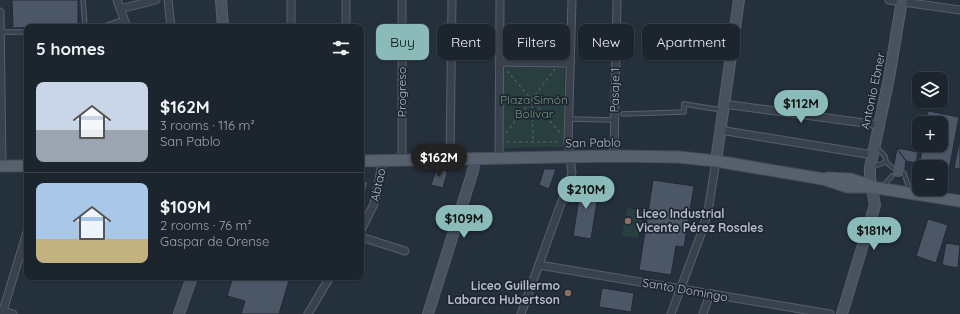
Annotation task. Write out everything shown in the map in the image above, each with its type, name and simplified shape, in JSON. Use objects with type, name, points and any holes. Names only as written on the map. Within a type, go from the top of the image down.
[{"type":"main road","name":"San Pablo","points":[[364,161],[571,156],[678,157],[716,161],[823,179],[840,177],[857,180],[876,187],[960,201]]},
{"type":"main road","points":[[1,166],[24,166]]},
{"type":"street","points":[[117,0],[126,24]]},
{"type":"street","points":[[120,9],[156,0]]},
{"type":"street","points":[[168,0],[171,24]]},
{"type":"street","points":[[221,0],[223,24]]},
{"type":"street","points":[[290,24],[291,0]]},
{"type":"street","points":[[346,0],[346,24]]},
{"type":"street","name":"Progreso","points":[[402,0],[402,160]]},
{"type":"street","points":[[450,159],[452,0]]},
{"type":"street","points":[[499,158],[500,0]]},
{"type":"street","points":[[521,314],[540,265],[572,173],[568,142],[572,0]]},
{"type":"street","name":"Pasaje 1","points":[[614,156],[617,0]]},
{"type":"street","points":[[671,314],[707,216],[739,0]]},
{"type":"street","points":[[889,0],[960,10]]},
{"type":"street","name":"Antonio Ebner","points":[[842,314],[874,209],[876,187],[870,168],[892,65],[902,1]]},
{"type":"street","points":[[0,12],[1,166]]},
{"type":"street","points":[[499,62],[570,63]]},
{"type":"street","points":[[724,107],[879,125]]},
{"type":"street","points":[[720,130],[872,155]]},
{"type":"street","points":[[428,314],[476,158]]},
{"type":"street","name":"Abtao","points":[[364,224],[374,204],[383,160]]},
{"type":"street","points":[[364,238],[405,251]]},
{"type":"street","points":[[13,314],[2,312],[24,242]]},
{"type":"street","name":"Santo Domingo","points":[[540,265],[830,314]]},
{"type":"street","points":[[179,314],[191,280]]},
{"type":"street","points":[[308,314],[328,280]]},
{"type":"street","points":[[702,314],[710,294]]},
{"type":"lane","points":[[83,0],[85,24]]},
{"type":"lane","points":[[0,32],[24,32]]},
{"type":"lane","points":[[623,114],[684,112],[684,104],[724,107]]},
{"type":"lane","points":[[569,119],[614,120]]},
{"type":"lane","points":[[875,144],[886,156],[886,162],[893,168]]},
{"type":"lane","points":[[870,168],[886,162]]},
{"type":"lane","points":[[904,173],[911,193]]},
{"type":"lane","points":[[876,187],[892,176]]},
{"type":"path","points":[[499,62],[568,142]]},
{"type":"path","points":[[499,143],[559,63]]},
{"type":"path","points":[[532,100],[533,142]]},
{"type":"path","points":[[499,143],[568,142]]},
{"type":"green space","name":"Plaza Simón Bolívar","points":[[502,66],[564,66],[565,147],[503,148]]},
{"type":"green space","points":[[627,208],[643,211],[638,238],[622,236]]},
{"type":"building","points":[[12,0],[78,0],[78,24],[24,24],[24,28],[13,28]]},
{"type":"building","points":[[928,111],[959,117],[948,175],[948,160],[920,160],[922,152],[948,152],[948,116],[927,116]]},
{"type":"building","points":[[960,138],[960,169],[954,168]]},
{"type":"building","points":[[897,148],[906,161],[904,175],[899,178],[892,176]]},
{"type":"building","points":[[897,148],[918,152],[917,160],[912,160],[912,162],[906,161]]},
{"type":"building","points":[[544,169],[556,169],[549,189],[539,185]]},
{"type":"building","points":[[436,170],[446,170],[447,173],[443,188],[431,185]]},
{"type":"building","points":[[582,180],[600,183],[591,239],[573,236]]},
{"type":"building","points":[[653,180],[694,186],[684,247],[676,246],[671,275],[639,270]]},
{"type":"building","points":[[364,181],[368,182],[364,197]]},
{"type":"building","points":[[928,219],[948,225],[936,263],[916,256]]},
{"type":"building","points":[[946,243],[960,245],[958,268],[942,265]]},
{"type":"building","points":[[232,280],[289,280],[279,314],[241,314],[245,301],[227,296]]},
{"type":"building","points":[[602,288],[634,293],[631,312],[599,307]]},
{"type":"place","name":"Liceo Industrial Vicente Pérez Rosales","points":[[628,221]]},
{"type":"place","name":"Liceo Guillermo Labarca Hubertson","points":[[568,293]]}]
